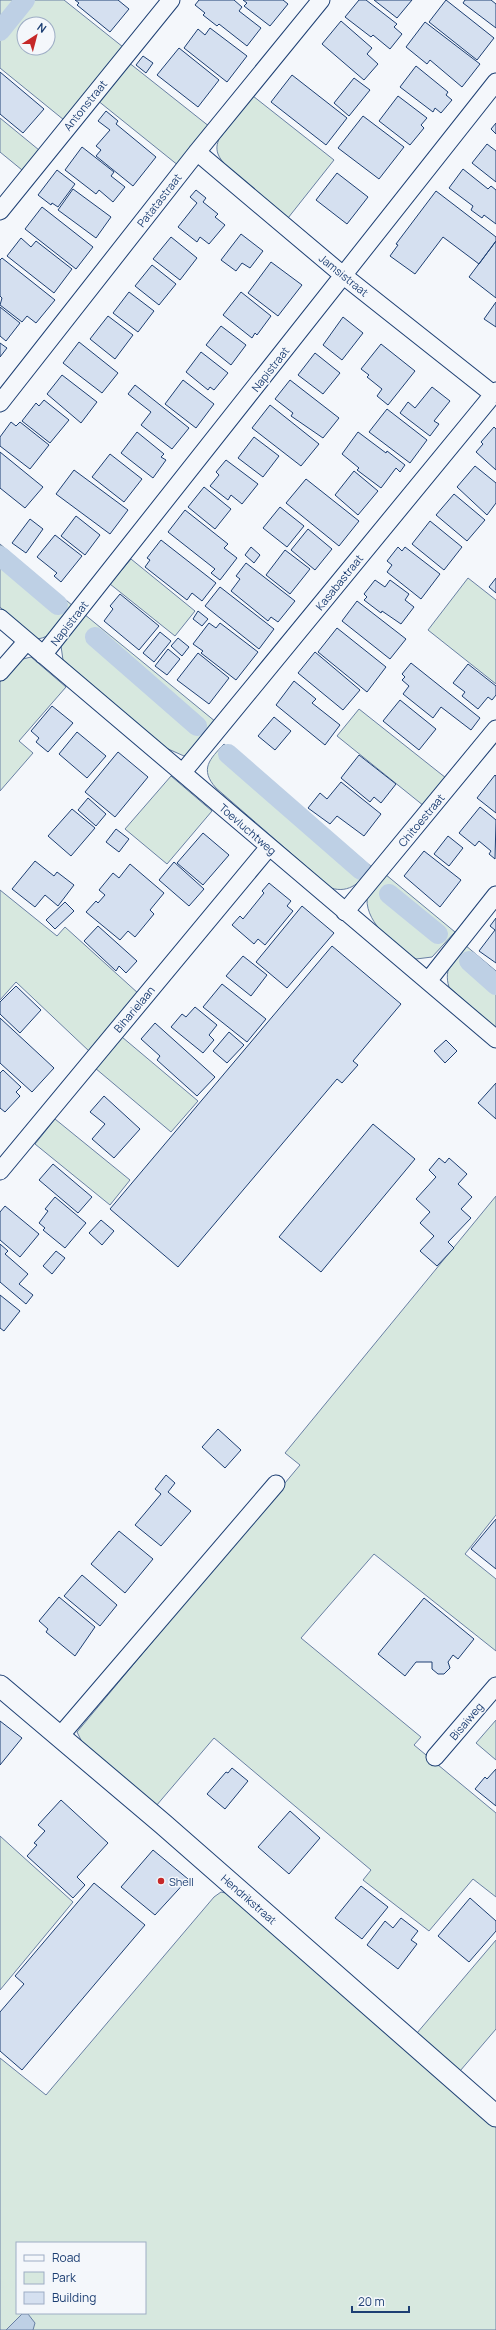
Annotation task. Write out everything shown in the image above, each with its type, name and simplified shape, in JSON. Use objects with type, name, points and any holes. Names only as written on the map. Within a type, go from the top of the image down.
[{"type":"street","name":"Antonstraat","points":[[0,211],[170,0]]},
{"type":"street","name":"Patatastraat","points":[[0,403],[197,152],[321,0]]},
{"type":"street","name":"Napistraat","points":[[43,655],[496,82]]},
{"type":"street","name":"Jamsistraat","points":[[197,152],[344,276],[495,393]]},
{"type":"street","name":"Kasabastraat","points":[[183,772],[495,393]]},
{"type":"street","name":"Toevluchtweg","points":[[0,618],[496,1039]]},
{"type":"street","points":[[0,672],[27,641]]},
{"type":"street","name":"Chitoestraat","points":[[345,912],[496,729]]},
{"type":"street","name":"Biharielaan","points":[[0,1171],[269,847]]},
{"type":"street","points":[[428,981],[496,895]]},
{"type":"street","points":[[60,1736],[276,1484]]},
{"type":"street","name":"Hendrikstraat","points":[[0,1686],[60,1736],[496,2116]]},
{"type":"street","name":"Bisaiweg","points":[[435,1757],[496,1686]]},
{"type":"green space","points":[[0,0],[64,0],[123,47],[64,120],[0,68]]},
{"type":"green space","points":[[128,62],[210,127],[179,166],[97,100]]},
{"type":"green space","points":[[253,96],[334,160],[288,218],[229,169],[218,154],[217,146],[219,139]]},
{"type":"green space","points":[[0,118],[39,150],[22,170],[0,152]]},
{"type":"green space","points":[[0,544],[73,606],[56,628],[46,637],[34,638],[0,607]]},
{"type":"green space","points":[[131,559],[195,611],[175,636],[110,584]]},
{"type":"green space","points":[[468,578],[496,600],[496,684],[428,630]]},
{"type":"green space","points":[[84,614],[216,722],[190,753],[184,756],[166,748],[63,660],[61,646]]},
{"type":"green space","points":[[31,657],[66,687],[19,741],[33,753],[0,791],[0,682],[19,660]]},
{"type":"green space","points":[[359,709],[446,778],[424,806],[337,736]]},
{"type":"green space","points":[[224,744],[373,868],[359,882],[349,888],[331,888],[216,788],[208,775],[208,764]]},
{"type":"green space","points":[[171,776],[212,811],[167,864],[125,829]]},
{"type":"green space","points":[[385,874],[455,932],[432,957],[416,959],[392,942],[377,926],[368,908],[367,899],[372,889]]},
{"type":"green space","points":[[0,890],[57,936],[65,927],[139,994],[90,1052],[16,982],[0,1000]]},
{"type":"green space","points":[[465,945],[496,971],[496,1029],[449,987],[447,974],[454,959]]},
{"type":"green space","points":[[122,1037],[198,1101],[171,1132],[95,1068]]},
{"type":"green space","points":[[55,1119],[130,1180],[110,1205],[35,1144]]},
{"type":"green space","points":[[496,1196],[496,1515],[465,1554],[496,1579],[496,1651],[374,1554],[301,1638],[421,1737],[414,1745],[496,1813],[496,1897],[473,1879],[429,1931],[363,1880],[371,1870],[214,1738],[156,1806],[82,1742],[77,1732],[300,1465],[285,1453]]},
{"type":"green space","points":[[496,1720],[496,1760],[476,1743]]},
{"type":"green space","points":[[0,1836],[73,1902],[0,1990]]},
{"type":"green space","points":[[221,1892],[230,1894],[324,1974],[496,2127],[496,2330],[0,2330],[0,2058],[46,2095],[214,1897]]},
{"type":"green space","points":[[496,1940],[496,2029],[460,2071],[417,2033]]},
{"type":"water","points":[[22,2314],[28,2314],[35,2323],[33,2330],[6,2330]]},
{"type":"building","points":[[75,0],[118,0],[129,9],[110,32],[77,5],[79,3]]},
{"type":"building","points":[[199,0],[234,0],[242,7],[239,11],[261,28],[247,46],[219,24],[217,26],[203,15],[205,13],[195,5]]},
{"type":"building","points":[[243,0],[283,0],[288,4],[270,26],[244,6],[247,3]]},
{"type":"building","points":[[359,0],[366,0],[397,24],[394,27],[402,34],[390,49],[373,35],[371,37],[345,17]]},
{"type":"building","points":[[374,0],[412,0],[397,18]]},
{"type":"building","points":[[446,0],[494,38],[477,60],[429,22]]},
{"type":"building","points":[[465,0],[491,0],[496,4],[496,28],[463,3]]},
{"type":"building","points":[[341,21],[372,48],[367,54],[378,64],[364,80],[322,44]]},
{"type":"building","points":[[425,22],[480,64],[462,87],[430,60],[427,64],[406,47]]},
{"type":"building","points":[[210,28],[247,56],[227,82],[184,48],[198,29],[205,35]]},
{"type":"building","points":[[179,48],[219,80],[198,107],[157,75]]},
{"type":"building","points":[[143,56],[153,63],[146,73],[136,65]]},
{"type":"building","points":[[416,66],[448,92],[446,95],[452,100],[441,113],[435,108],[433,112],[400,87]]},
{"type":"building","points":[[0,72],[44,109],[23,133],[0,114]]},
{"type":"building","points":[[292,75],[347,118],[326,145],[271,102]]},
{"type":"building","points":[[354,78],[370,90],[349,116],[334,103]]},
{"type":"building","points":[[398,96],[427,118],[421,125],[424,128],[410,145],[379,121]]},
{"type":"building","points":[[106,111],[118,121],[116,124],[156,157],[133,186],[96,156],[101,150],[96,146],[110,130],[98,121]]},
{"type":"building","points":[[363,116],[404,147],[379,179],[338,148]]},
{"type":"building","points":[[496,123],[496,134],[491,129]]},
{"type":"building","points":[[487,144],[496,151],[496,182],[472,163]]},
{"type":"building","points":[[82,147],[114,172],[111,176],[125,187],[113,202],[99,190],[96,194],[65,170]]},
{"type":"building","points":[[463,169],[488,189],[491,186],[496,190],[496,224],[484,215],[482,218],[471,210],[473,206],[449,188]]},
{"type":"building","points":[[57,170],[75,184],[58,207],[52,203],[51,205],[38,195]]},
{"type":"building","points":[[337,173],[368,197],[347,224],[316,200]]},
{"type":"building","points":[[73,189],[111,217],[96,238],[58,210]]},
{"type":"building","points":[[196,190],[206,198],[203,202],[218,214],[215,217],[225,225],[209,244],[200,237],[197,242],[178,227],[197,203],[190,197]]},
{"type":"building","points":[[436,191],[496,237],[496,241],[479,264],[443,237],[415,274],[390,256],[398,245],[396,244]]},
{"type":"building","points":[[42,207],[93,247],[76,269],[25,229]]},
{"type":"building","points":[[241,234],[263,251],[250,268],[242,263],[236,271],[221,260]]},
{"type":"building","points":[[171,237],[197,258],[180,280],[153,259]]},
{"type":"building","points":[[21,238],[31,247],[36,241],[72,269],[54,293],[7,256]]},
{"type":"building","points":[[496,241],[496,298],[469,277]]},
{"type":"building","points":[[2,258],[55,300],[36,323],[27,316],[22,322],[0,305],[2,298],[0,296],[0,260]]},
{"type":"building","points":[[271,262],[302,285],[278,316],[248,293]]},
{"type":"building","points":[[152,265],[176,284],[159,305],[135,286]]},
{"type":"building","points":[[129,292],[154,311],[138,332],[113,313]]},
{"type":"building","points":[[241,292],[271,316],[257,335],[255,333],[252,338],[223,315]]},
{"type":"building","points":[[496,302],[496,327],[484,319]]},
{"type":"building","points":[[0,307],[20,323],[6,341],[0,336]]},
{"type":"building","points":[[108,316],[133,335],[115,359],[90,339]]},
{"type":"building","points":[[343,317],[363,333],[342,360],[323,345]]},
{"type":"building","points":[[221,326],[246,345],[231,365],[206,345]]},
{"type":"building","points":[[79,342],[118,373],[102,393],[63,363]]},
{"type":"building","points":[[0,343],[7,348],[0,357]]},
{"type":"building","points":[[381,344],[415,371],[388,405],[377,396],[382,389],[367,377],[369,375],[361,369]]},
{"type":"building","points":[[201,352],[228,373],[214,390],[210,387],[208,390],[186,372]]},
{"type":"building","points":[[315,353],[340,373],[323,394],[298,375]]},
{"type":"building","points":[[62,375],[97,402],[81,423],[47,394]]},
{"type":"building","points":[[183,380],[214,404],[196,428],[165,404]]},
{"type":"building","points":[[290,380],[339,418],[323,438],[291,416],[293,413],[275,399]]},
{"type":"building","points":[[135,385],[189,428],[172,449],[141,425],[151,412],[128,394]]},
{"type":"building","points":[[432,387],[450,401],[434,421],[439,424],[430,436],[400,413],[408,402],[415,408]]},
{"type":"building","points":[[44,400],[69,420],[50,443],[22,421],[36,403],[39,406]]},
{"type":"building","points":[[270,405],[319,444],[301,466],[252,428]]},
{"type":"building","points":[[387,409],[427,440],[410,463],[369,432]]},
{"type":"building","points":[[11,422],[16,426],[20,422],[49,445],[30,469],[0,446],[0,437]]},
{"type":"building","points":[[494,427],[496,429],[496,470],[476,452],[483,444],[481,442]]},
{"type":"building","points":[[137,432],[164,454],[161,457],[166,460],[153,478],[121,453]]},
{"type":"building","points":[[358,432],[405,465],[400,472],[396,468],[381,488],[357,470],[359,468],[342,454]]},
{"type":"building","points":[[254,437],[279,456],[263,477],[238,458]]},
{"type":"building","points":[[0,452],[43,487],[25,508],[0,488]]},
{"type":"building","points":[[110,454],[142,479],[124,502],[92,477]]},
{"type":"building","points":[[226,460],[258,484],[242,504],[231,495],[228,500],[210,486],[219,475],[216,472]]},
{"type":"building","points":[[475,466],[496,483],[496,503],[487,515],[457,487]]},
{"type":"building","points":[[74,470],[128,510],[110,534],[56,494]]},
{"type":"building","points":[[354,471],[378,491],[358,515],[335,495]]},
{"type":"building","points":[[306,479],[359,521],[339,546],[286,503]]},
{"type":"building","points":[[204,487],[231,509],[215,529],[188,507]]},
{"type":"building","points":[[454,494],[485,520],[467,541],[436,515]]},
{"type":"building","points":[[280,507],[304,526],[287,547],[263,528]]},
{"type":"building","points":[[185,510],[228,544],[224,548],[237,558],[220,580],[211,573],[215,569],[168,532]]},
{"type":"building","points":[[76,516],[100,535],[85,555],[61,536]]},
{"type":"building","points":[[30,519],[43,529],[26,553],[12,543]]},
{"type":"building","points":[[430,521],[462,547],[444,570],[412,544]]},
{"type":"building","points":[[308,529],[332,549],[315,570],[291,550]]},
{"type":"building","points":[[55,535],[82,556],[61,582],[54,576],[57,573],[37,557]]},
{"type":"building","points":[[161,540],[216,583],[202,601],[192,593],[187,600],[145,567],[150,560],[147,558]]},
{"type":"building","points":[[251,547],[260,555],[254,563],[245,555]]},
{"type":"building","points":[[398,547],[402,551],[405,547],[440,574],[421,599],[387,572],[392,565],[387,561]]},
{"type":"building","points":[[285,550],[310,569],[290,594],[266,575]]},
{"type":"building","points":[[246,563],[295,601],[278,622],[271,617],[268,621],[231,591],[240,579],[236,576]]},
{"type":"building","points":[[496,578],[496,593],[489,587]]},
{"type":"building","points":[[375,580],[385,587],[390,580],[409,594],[405,600],[414,607],[401,624],[382,611],[381,613],[364,600],[367,597],[364,594]]},
{"type":"building","points":[[220,587],[274,629],[259,649],[205,606]]},
{"type":"building","points":[[120,594],[159,626],[139,650],[104,621],[113,609],[110,606]]},
{"type":"building","points":[[357,601],[406,639],[390,659],[342,621]]},
{"type":"building","points":[[198,611],[208,619],[202,626],[193,619]]},
{"type":"building","points":[[209,623],[216,628],[220,623],[258,652],[236,680],[201,653],[203,651],[193,644]]},
{"type":"building","points":[[337,628],[386,667],[367,692],[318,652]]},
{"type":"building","points":[[160,632],[171,641],[154,662],[143,653]]},
{"type":"building","points":[[178,638],[189,647],[182,656],[171,646]]},
{"type":"building","points":[[168,649],[180,659],[167,675],[155,666]]},
{"type":"building","points":[[315,652],[360,690],[343,710],[298,673]]},
{"type":"building","points":[[198,653],[229,678],[209,704],[177,680]]},
{"type":"building","points":[[411,663],[480,718],[471,730],[441,707],[433,718],[403,694],[409,686],[402,680],[405,677],[402,674]]},
{"type":"building","points":[[468,664],[496,686],[496,695],[492,700],[488,697],[478,709],[462,696],[465,692],[453,683]]},
{"type":"building","points":[[294,681],[316,699],[312,703],[340,725],[325,745],[276,705]]},
{"type":"building","points":[[400,700],[436,729],[419,750],[383,721]]},
{"type":"building","points":[[52,706],[73,723],[48,752],[36,742],[39,738],[31,731]]},
{"type":"building","points":[[274,717],[291,731],[275,750],[258,736]]},
{"type":"building","points":[[77,732],[106,756],[87,778],[59,754]]},
{"type":"building","points":[[118,752],[148,777],[115,817],[85,792]]},
{"type":"building","points":[[359,755],[396,784],[381,803],[374,797],[370,802],[341,778]]},
{"type":"building","points":[[495,775],[496,776],[496,813],[477,798]]},
{"type":"building","points":[[341,782],[381,814],[364,836],[337,816],[330,824],[308,808],[320,793],[327,799]]},
{"type":"building","points":[[88,798],[106,814],[96,826],[78,810]]},
{"type":"building","points":[[480,807],[496,820],[495,859],[489,854],[491,851],[479,841],[475,846],[459,833]]},
{"type":"building","points":[[72,809],[95,828],[71,856],[48,836]]},
{"type":"building","points":[[116,829],[129,839],[119,852],[106,842]]},
{"type":"building","points":[[203,833],[229,855],[203,885],[177,863]]},
{"type":"building","points":[[448,836],[463,848],[449,866],[434,854]]},
{"type":"building","points":[[424,851],[461,880],[440,907],[404,876]]},
{"type":"building","points":[[35,861],[54,876],[57,872],[74,885],[58,906],[45,895],[35,907],[12,889]]},
{"type":"building","points":[[174,862],[204,889],[189,906],[159,880]]},
{"type":"building","points":[[130,864],[164,893],[150,910],[154,914],[135,937],[128,931],[120,940],[86,912],[96,901],[98,903],[105,895],[99,890],[113,873],[119,878]]},
{"type":"building","points":[[269,883],[291,901],[287,906],[293,911],[265,945],[258,939],[254,944],[232,925],[240,916],[243,919],[264,893],[262,891]]},
{"type":"building","points":[[65,902],[74,911],[55,929],[46,920]]},
{"type":"building","points":[[302,906],[334,933],[287,988],[256,962]]},
{"type":"building","points":[[496,918],[496,963],[479,951],[495,930],[490,926]]},
{"type":"building","points":[[98,926],[137,961],[126,973],[119,966],[116,971],[84,941]]},
{"type":"building","points":[[332,946],[401,1004],[353,1061],[358,1065],[342,1083],[337,1079],[178,1267],[110,1209]]},
{"type":"building","points":[[243,956],[267,975],[251,996],[226,976]]},
{"type":"building","points":[[222,984],[266,1019],[247,1042],[203,1007]]},
{"type":"building","points":[[16,986],[41,1010],[20,1033],[0,1014],[0,1002]]},
{"type":"building","points":[[195,1007],[217,1025],[209,1035],[214,1040],[203,1053],[171,1027],[182,1014],[186,1017]]},
{"type":"building","points":[[0,1018],[54,1068],[32,1092],[0,1063]]},
{"type":"building","points":[[155,1023],[215,1077],[197,1096],[157,1060],[160,1056],[141,1039]]},
{"type":"building","points":[[229,1032],[244,1045],[227,1063],[213,1051]]},
{"type":"building","points":[[446,1040],[457,1051],[445,1063],[434,1051]]},
{"type":"building","points":[[3,1070],[21,1087],[16,1092],[20,1096],[5,1112],[0,1108],[0,1073]]},
{"type":"building","points":[[496,1083],[496,1119],[478,1103]]},
{"type":"building","points":[[104,1096],[140,1129],[114,1158],[92,1139],[105,1124],[90,1112]]},
{"type":"building","points":[[373,1124],[415,1159],[321,1272],[279,1237]]},
{"type":"building","points":[[439,1158],[445,1163],[449,1158],[467,1174],[458,1184],[472,1197],[461,1209],[471,1218],[448,1242],[454,1248],[437,1266],[420,1251],[434,1236],[420,1223],[430,1212],[416,1199],[436,1177],[429,1170]]},
{"type":"building","points":[[53,1164],[92,1197],[78,1213],[39,1180]]},
{"type":"building","points":[[55,1197],[86,1223],[65,1248],[43,1230],[45,1228],[39,1223],[48,1211],[45,1209]]},
{"type":"building","points":[[5,1206],[39,1234],[20,1257],[0,1240],[0,1212]]},
{"type":"building","points":[[101,1220],[114,1231],[102,1245],[89,1233]]},
{"type":"building","points":[[0,1244],[8,1251],[5,1254],[28,1274],[19,1284],[33,1295],[26,1304],[0,1282]]},
{"type":"building","points":[[56,1251],[65,1258],[52,1274],[43,1266]]},
{"type":"building","points":[[0,1295],[20,1311],[4,1331],[0,1328]]},
{"type":"building","points":[[218,1429],[241,1450],[225,1468],[202,1447]]},
{"type":"building","points":[[166,1475],[175,1483],[168,1492],[191,1511],[161,1546],[135,1525],[161,1494],[155,1489]]},
{"type":"building","points":[[496,1519],[496,1569],[471,1549]]},
{"type":"building","points":[[119,1531],[153,1559],[125,1593],[91,1564]]},
{"type":"building","points":[[82,1575],[117,1605],[100,1626],[64,1596]]},
{"type":"building","points":[[59,1597],[95,1627],[75,1656],[46,1632],[48,1629],[39,1621]]},
{"type":"building","points":[[424,1598],[474,1639],[458,1659],[453,1655],[448,1662],[450,1668],[444,1674],[438,1674],[432,1669],[432,1662],[416,1662],[405,1676],[378,1654]]},
{"type":"building","points":[[0,1721],[22,1738],[0,1765]]},
{"type":"building","points":[[232,1768],[248,1781],[225,1809],[207,1794],[226,1772],[228,1773]]},
{"type":"building","points":[[496,1769],[496,1806],[475,1789],[485,1777],[487,1779]]},
{"type":"building","points":[[61,1800],[108,1843],[77,1877],[85,1885],[73,1898],[27,1856],[37,1845],[34,1843],[45,1831],[38,1825]]},
{"type":"building","points":[[290,1811],[320,1838],[289,1874],[258,1847]]},
{"type":"building","points":[[153,1850],[188,1879],[155,1915],[121,1887]]},
{"type":"building","points":[[94,1883],[145,1925],[22,2070],[0,2051],[0,2012],[24,1984],[15,1976]]},
{"type":"building","points":[[361,1886],[388,1907],[362,1939],[335,1918]]},
{"type":"building","points":[[470,1898],[496,1921],[496,1931],[469,1962],[438,1936]]},
{"type":"building","points":[[401,1918],[418,1931],[411,1940],[417,1944],[398,1969],[367,1945],[385,1921],[393,1928]]},
{"type":"waterway","points":[[0,31],[25,0]]},
{"type":"waterway","points":[[0,556],[58,605]]},
{"type":"waterway","points":[[95,637],[197,726]]},
{"type":"waterway","points":[[228,754],[361,870]]},
{"type":"waterway","points":[[389,894],[438,934]]},
{"type":"waterway","points":[[469,961],[496,985]]},
{"type":"place","name":"Shell","points":[[161,1881]]}]
